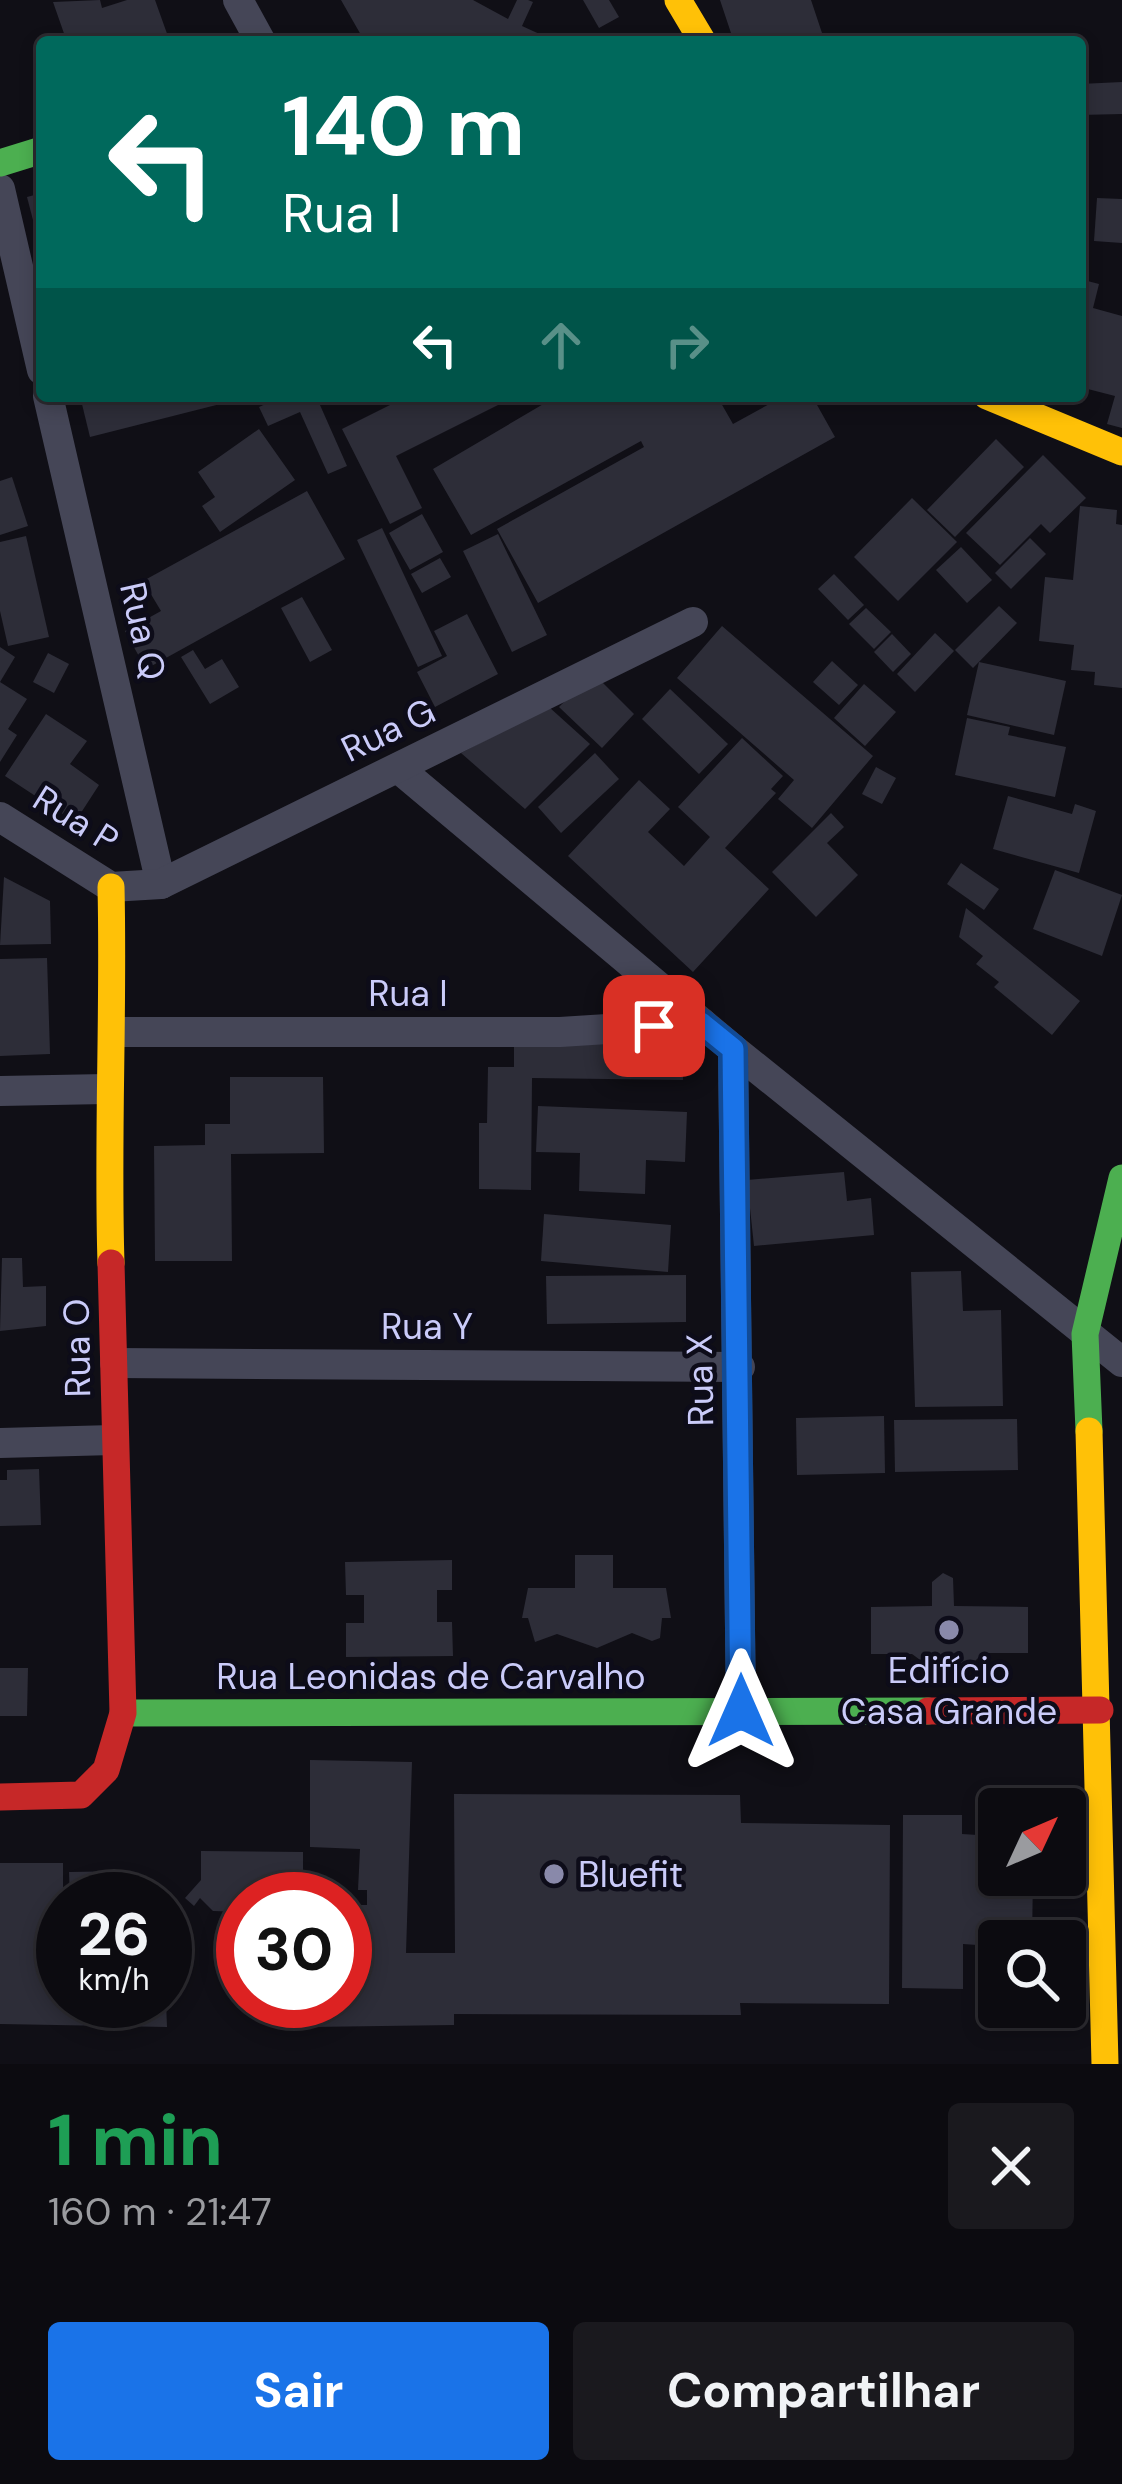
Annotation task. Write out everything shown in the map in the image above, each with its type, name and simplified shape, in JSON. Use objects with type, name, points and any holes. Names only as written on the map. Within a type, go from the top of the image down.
[{"type":"street","points":[[238,0],[258,36]]},
{"type":"street","points":[[678,0],[699,36]]},
{"type":"street","points":[[0,163],[36,152]]},
{"type":"street","points":[[0,189],[36,344]]},
{"type":"street","name":"Rua Q","points":[[49,402],[161,884]]},
{"type":"street","points":[[1001,402],[1122,452]]},
{"type":"street","name":"Rua G","points":[[111,887],[161,884],[693,622]]},
{"type":"street","points":[[398,768],[701,1023],[1122,1362]]},
{"type":"street","name":"Rua P","points":[[0,817],[111,887]]},
{"type":"street","name":"Rua O","points":[[0,1797],[81,1795],[106,1770],[123,1714],[106,1089],[114,1032],[111,887]]},
{"type":"street","name":"Rua I","points":[[114,1032],[560,1032],[701,1023]]},
{"type":"street","name":"Rua X","points":[[733,1049],[741,1711]]},
{"type":"street","points":[[0,1091],[106,1089]]},
{"type":"street","points":[[1106,2064],[1100,1710],[1085,1334],[1122,1178]]},
{"type":"street","name":"Rua Y","points":[[115,1363],[740,1367]]},
{"type":"street","points":[[0,1443],[113,1440]]},
{"type":"street","name":"Rua Leonidas de Carvalho","points":[[123,1714],[1100,1710]]},
{"type":"building","points":[[100,0],[102,8],[127,0],[155,0],[168,36],[65,36],[53,2]]},
{"type":"building","points":[[341,0],[473,0],[508,19],[517,0],[528,0],[533,2],[522,26],[544,36],[362,36]]},
{"type":"building","points":[[583,0],[609,0],[619,17],[599,28]]},
{"type":"building","points":[[720,0],[811,0],[823,36],[732,36]]},
{"type":"building","points":[[1122,82],[1122,114],[1086,115],[1086,84]]},
{"type":"building","points":[[36,195],[36,232],[27,197]]},
{"type":"building","points":[[1097,198],[1122,199],[1122,243],[1094,241]]},
{"type":"building","points":[[1086,281],[1099,284],[1093,308],[1122,316],[1122,428],[1107,424],[1115,396],[1086,389]]},
{"type":"building","points":[[81,402],[228,402],[90,437]]},
{"type":"building","points":[[270,402],[319,402],[347,466],[328,474],[300,412],[268,426],[259,407]]},
{"type":"building","points":[[396,402],[504,402],[396,456],[422,508],[390,524],[342,429]]},
{"type":"building","points":[[547,402],[720,402],[733,424],[773,402],[815,402],[835,437],[538,603],[497,529],[644,447],[641,441],[471,535],[433,469]]},
{"type":"building","points":[[259,429],[295,480],[220,532],[202,506],[215,497],[198,472]]},
{"type":"building","points":[[996,439],[1024,467],[955,537],[927,510]]},
{"type":"building","points":[[1043,455],[1086,498],[1050,533],[1041,524],[1000,565],[966,533]]},
{"type":"building","points":[[12,477],[28,526],[0,535],[0,481]]},
{"type":"building","points":[[307,491],[345,559],[146,669],[125,631],[161,611],[143,581]]},
{"type":"building","points":[[912,498],[957,542],[898,601],[854,557]]},
{"type":"building","points":[[1080,506],[1117,510],[1116,524],[1122,525],[1122,688],[1094,685],[1095,672],[1071,670],[1074,645],[1039,641],[1045,577],[1073,580]]},
{"type":"building","points":[[422,514],[443,552],[410,570],[389,533]]},
{"type":"building","points":[[382,528],[442,656],[418,667],[357,540]]},
{"type":"building","points":[[498,534],[547,635],[512,652],[463,551]]},
{"type":"building","points":[[26,536],[49,637],[8,646],[0,611],[0,542]]},
{"type":"building","points":[[1030,538],[1046,554],[1011,589],[995,573]]},
{"type":"building","points":[[961,547],[992,580],[967,603],[936,570]]},
{"type":"building","points":[[440,558],[451,577],[422,593],[411,574]]},
{"type":"building","points":[[834,574],[864,605],[848,620],[818,589]]},
{"type":"building","points":[[302,597],[332,650],[310,662],[281,608]]},
{"type":"building","points":[[999,606],[1017,623],[973,668],[955,650]]},
{"type":"building","points":[[866,608],[891,632],[874,649],[849,624]]},
{"type":"building","points":[[467,614],[498,674],[435,707],[417,672],[447,656],[434,631]]},
{"type":"building","points":[[722,626],[873,756],[812,828],[778,799],[794,780],[677,678]]},
{"type":"building","points":[[935,633],[954,651],[915,692],[897,674]]},
{"type":"building","points":[[892,634],[911,654],[893,672],[874,652]]},
{"type":"building","points":[[0,647],[15,657],[0,682]]},
{"type":"building","points":[[193,650],[205,669],[222,659],[239,687],[210,704],[181,657]]},
{"type":"building","points":[[48,653],[69,664],[54,693],[33,682]]},
{"type":"building","points":[[832,661],[858,685],[839,705],[813,682]]},
{"type":"building","points":[[979,662],[1066,681],[1054,735],[967,715]]},
{"type":"building","points":[[593,673],[634,714],[602,748],[559,707]]},
{"type":"building","points":[[0,682],[27,699],[8,729],[17,735],[0,762]]},
{"type":"building","points":[[864,684],[896,712],[865,746],[834,718]]},
{"type":"building","points":[[670,689],[728,744],[699,774],[642,719]]},
{"type":"building","points":[[549,707],[590,744],[525,809],[461,753]]},
{"type":"building","points":[[46,714],[87,741],[70,764],[99,785],[75,822],[5,776]]},
{"type":"building","points":[[967,718],[1010,727],[1008,735],[1066,747],[1055,797],[955,775]]},
{"type":"building","points":[[742,738],[783,776],[771,789],[776,793],[725,848],[769,889],[693,972],[568,856],[639,780],[670,809],[648,832],[684,866],[710,837],[678,807]]},
{"type":"building","points":[[595,753],[619,779],[561,833],[538,807]]},
{"type":"building","points":[[876,767],[896,778],[882,804],[862,794]]},
{"type":"building","points":[[1008,796],[1072,814],[1075,804],[1096,811],[1079,873],[993,849]]},
{"type":"building","points":[[831,813],[844,827],[827,843],[858,875],[816,917],[772,872]]},
{"type":"building","points":[[961,863],[999,889],[984,910],[947,884]]},
{"type":"building","points":[[1055,870],[1122,895],[1102,956],[1033,929]]},
{"type":"building","points":[[4,877],[50,901],[51,944],[0,945]]},
{"type":"building","points":[[966,908],[1080,1001],[1052,1035],[994,987],[999,982],[976,964],[983,956],[959,937]]},
{"type":"building","points":[[47,958],[50,1054],[0,1056],[0,959]]},
{"type":"building","points":[[514,1035],[683,1038],[683,1080],[532,1078],[531,1190],[479,1189],[479,1123],[487,1123],[488,1067],[514,1067]]},
{"type":"building","points":[[230,1077],[323,1077],[324,1153],[231,1154],[232,1261],[155,1261],[154,1146],[205,1145],[205,1124],[230,1124]]},
{"type":"building","points":[[538,1106],[687,1112],[685,1162],[646,1160],[645,1194],[579,1191],[580,1153],[536,1152]]},
{"type":"building","points":[[844,1172],[847,1201],[871,1198],[874,1235],[754,1246],[747,1180]]},
{"type":"building","points":[[544,1214],[671,1225],[668,1272],[541,1261]]},
{"type":"building","points":[[2,1258],[22,1258],[23,1287],[46,1286],[46,1326],[0,1331]]},
{"type":"building","points":[[961,1271],[963,1311],[1001,1310],[1003,1406],[915,1407],[911,1272]]},
{"type":"building","points":[[686,1275],[686,1322],[547,1324],[546,1276]]},
{"type":"building","points":[[884,1416],[885,1473],[797,1475],[796,1418]]},
{"type":"building","points":[[1017,1419],[1018,1470],[895,1472],[894,1420]]},
{"type":"building","points":[[39,1469],[41,1525],[0,1526],[0,1480],[7,1480],[7,1470]]},
{"type":"building","points":[[575,1555],[613,1555],[613,1588],[666,1588],[671,1618],[662,1618],[660,1638],[652,1641],[632,1633],[597,1648],[557,1634],[535,1642],[528,1618],[522,1618],[528,1588],[575,1588]]},
{"type":"building","points":[[452,1560],[452,1590],[437,1590],[437,1622],[452,1622],[453,1656],[346,1657],[346,1623],[364,1623],[364,1595],[346,1595],[345,1562]]},
{"type":"building","name":"Edifício Casa Grande","points":[[943,1573],[953,1578],[954,1606],[1028,1607],[1028,1653],[983,1653],[972,1664],[927,1665],[912,1654],[871,1654],[871,1607],[932,1606],[932,1582]]},
{"type":"building","points":[[0,1668],[28,1668],[27,1716],[0,1716]]},
{"type":"building","points":[[310,1760],[412,1762],[406,1953],[455,1953],[454,1794],[740,1795],[741,1823],[890,1825],[889,2004],[740,2003],[741,2015],[454,2014],[454,2025],[372,2026],[372,1872],[359,1872],[360,1849],[310,1847]]},
{"type":"building","points":[[903,1815],[962,1815],[962,1834],[978,1835],[978,1896],[1033,1896],[1032,1920],[978,1920],[978,1998],[977,1945],[963,1944],[963,1989],[902,1988]]},
{"type":"building","points":[[201,1851],[303,1852],[303,1872],[216,1872],[216,1911],[200,1898],[192,1904],[192,1890],[201,1880]]},
{"type":"building","points":[[0,1863],[63,1863],[63,1872],[36,1872],[36,2025],[0,2024]]},
{"type":"traffic: fast","points":[[0,163],[36,152]]},
{"type":"traffic: fast","points":[[1089,1431],[1085,1334],[1122,1178]]},
{"type":"traffic: fast","points":[[123,1713],[928,1711]]},
{"type":"traffic: slow","points":[[678,0],[699,36]]},
{"type":"traffic: slow","points":[[1001,402],[1122,452]]},
{"type":"traffic: slow","points":[[111,887],[111,1263]]},
{"type":"traffic: slow","points":[[1089,1431],[1105,2064]]},
{"type":"traffic: jam","points":[[0,1797],[81,1795],[106,1770],[123,1713],[111,1263]]},
{"type":"traffic: jam","points":[[928,1711],[1100,1710]]},
{"type":"place","name":"Edifício Casa Grande","points":[[949,1630]]},
{"type":"place","name":"Bluefit","points":[[554,1874]]},
{"type":"route","points":[[654,1026],[701,1023],[733,1049],[741,1711]]}]
